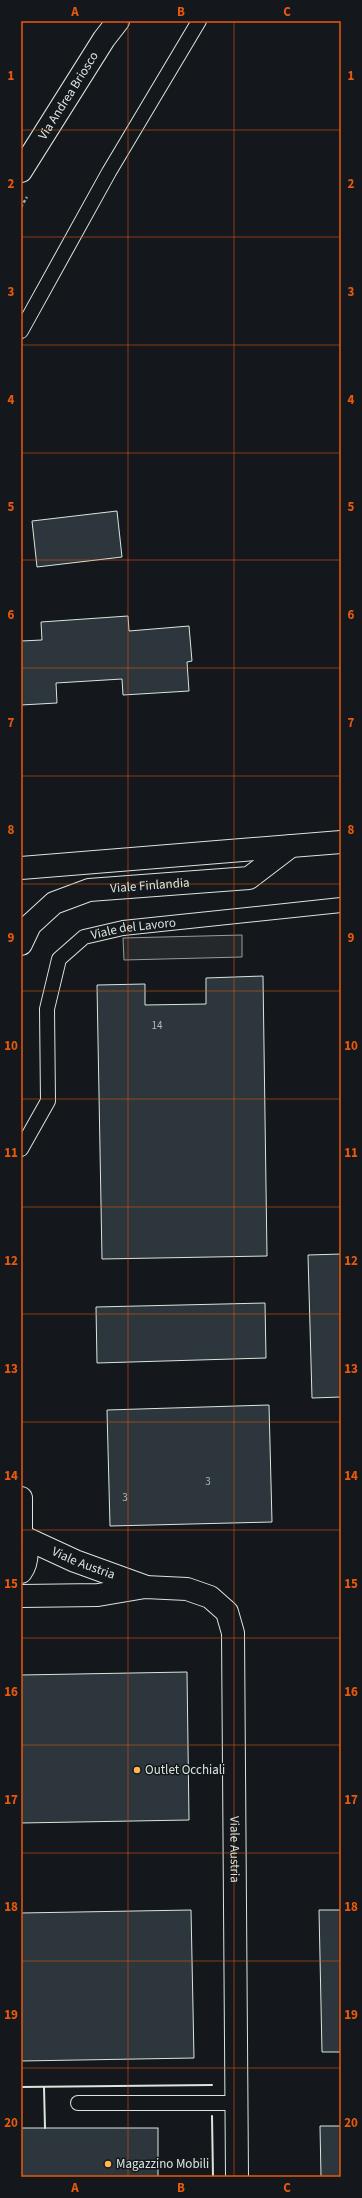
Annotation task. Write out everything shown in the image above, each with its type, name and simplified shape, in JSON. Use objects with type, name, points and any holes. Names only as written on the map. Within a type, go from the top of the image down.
[{"type":"street","name":"Via Andrea Briosco","points":[[21,172],[104,39],[118,21]]},
{"type":"street","points":[[21,868],[341,842]]},
{"type":"street","name":"Viale Finlandia","points":[[21,944],[30,925],[54,903],[61,900],[89,890],[249,878],[291,846]]},
{"type":"street","points":[[21,1498],[22,1534],[27,1547],[27,1558],[21,1572]]},
{"type":"street","name":"Viale Austria","points":[[22,1534],[75,1561],[145,1587]]},
{"type":"street","name":"Viale Austria","points":[[21,1596],[98,1595],[145,1587],[187,1588],[210,1598],[226,1612],[233,1633],[237,2177]]},
{"type":"lane","points":[[21,331],[109,172],[199,21]]},
{"type":"lane","name":"Viale del Lavoro","points":[[21,1149],[48,1101],[47,1009],[59,959],[84,937],[123,928],[341,905]]},
{"type":"lane","points":[[78,2103],[237,2103]]},
{"type":"shaded area","points":[[242,935],[242,957],[124,960],[123,938]]},
{"type":"building","points":[[117,511],[122,557],[37,567],[32,521]]},
{"type":"building","points":[[128,616],[129,631],[189,626],[192,661],[187,662],[189,691],[123,695],[122,679],[56,683],[57,703],[21,705],[21,641],[42,640],[41,622]]},
{"type":"building","points":[[263,976],[267,1256],[102,1259],[97,985],[145,984],[145,1005],[206,1004],[206,978]]},
{"type":"building","points":[[341,1254],[341,1397],[312,1398],[308,1255]]},
{"type":"building","points":[[265,1303],[266,1358],[97,1363],[96,1307]]},
{"type":"building","points":[[269,1405],[272,1522],[110,1526],[107,1410]]},
{"type":"building","points":[[187,1672],[189,1820],[21,1823],[21,1675]]},
{"type":"building","points":[[191,1910],[194,2058],[21,2061],[21,1913]]},
{"type":"building","points":[[319,1910],[341,1910],[341,2052],[322,2052]]},
{"type":"building","points":[[320,2126],[341,2126],[341,2177],[321,2177]]},
{"type":"building","points":[[21,2128],[158,2128],[158,2177],[21,2177]]},
{"type":"wall","points":[[21,2087],[212,2085]]},
{"type":"wall","points":[[44,2087],[45,2128]]},
{"type":"wall","points":[[212,2116],[213,2177]]},
{"type":"place","name":"Outlet Occhiali","points":[[137,1770]]},
{"type":"place","name":"Magazzino Mobili","points":[[108,2164]]}]
